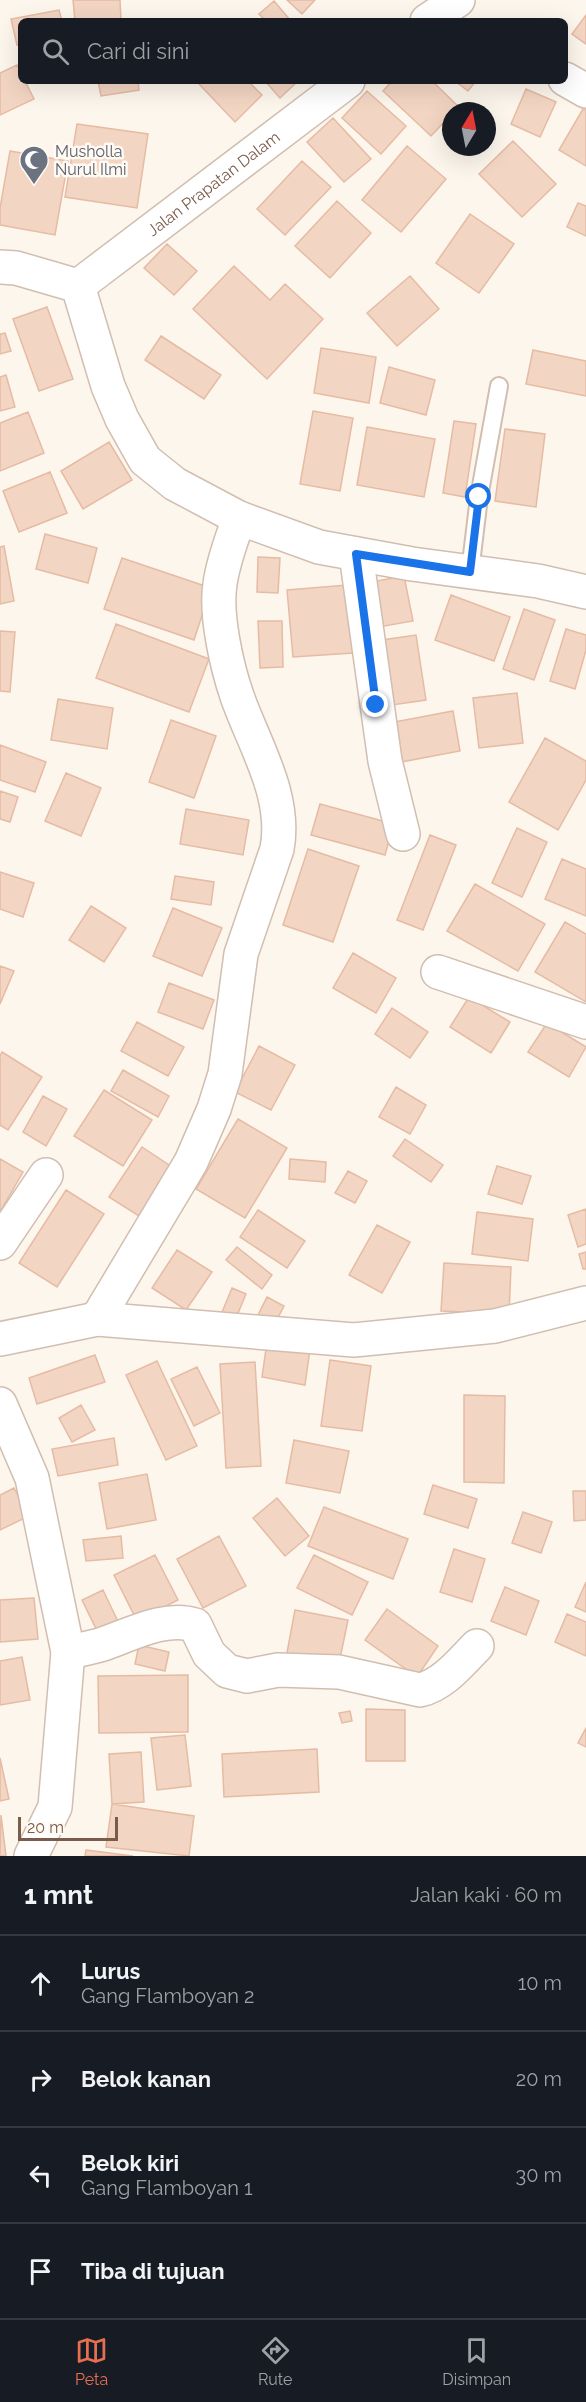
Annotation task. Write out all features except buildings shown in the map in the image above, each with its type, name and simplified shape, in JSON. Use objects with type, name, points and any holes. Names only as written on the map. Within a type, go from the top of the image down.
[{"type":"street","points":[[568,81],[586,92]]},
{"type":"street","name":"Jalan Prapatan Dalam","points":[[78,286],[344,84]]},
{"type":"street","points":[[0,267],[16,268],[78,286],[108,386],[145,460],[175,484],[239,518],[319,547],[538,581],[586,592]]},
{"type":"street","points":[[97,1318],[191,1162],[214,1109],[225,1074],[241,954],[278,849],[280,831],[276,795],[236,694],[220,621],[219,585],[239,518]]},
{"type":"street","points":[[356,554],[385,761],[403,834]]},
{"type":"street","points":[[438,972],[586,1022]]},
{"type":"street","points":[[0,1243],[46,1175]]},
{"type":"street","points":[[0,1339],[97,1318],[354,1340],[495,1326],[586,1303]]},
{"type":"street","points":[[0,1404],[32,1478],[68,1652],[55,1808],[31,1856]]},
{"type":"street","points":[[68,1652],[97,1646],[166,1624],[184,1622],[195,1625],[209,1654],[227,1671],[247,1676],[278,1670],[339,1672],[420,1690],[441,1681],[477,1646]]},
{"type":"lane","points":[[470,572],[479,497],[499,386]]},
{"type":"place","name":"Musholla Nurul Ilmi","points":[[34,186]]},
{"type":"route","points":[[376,705],[356,554],[470,572],[479,497]]}]
